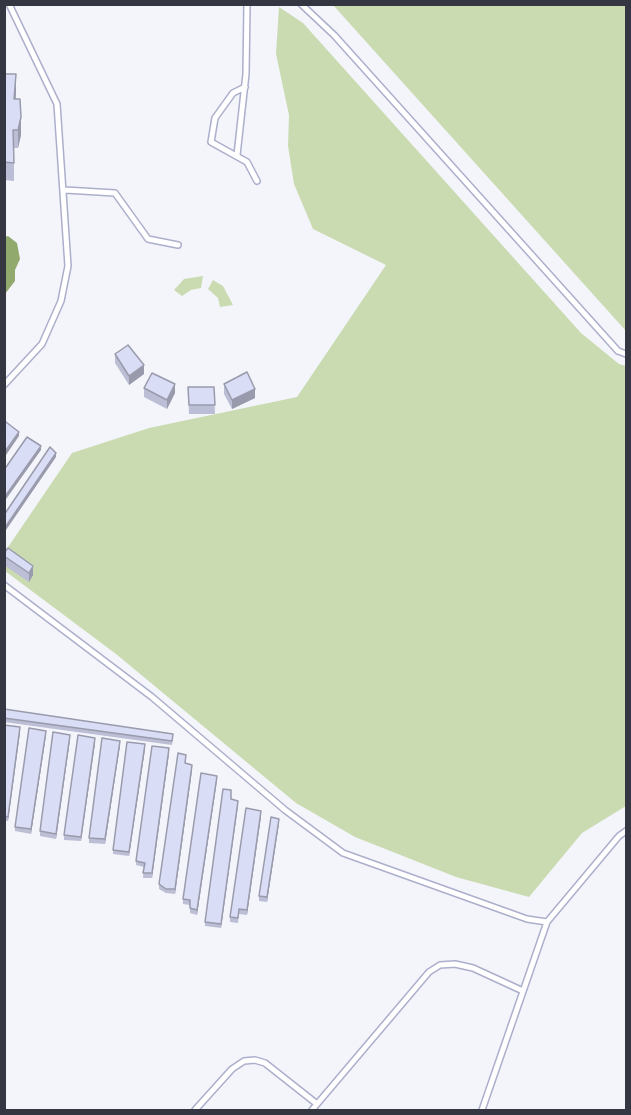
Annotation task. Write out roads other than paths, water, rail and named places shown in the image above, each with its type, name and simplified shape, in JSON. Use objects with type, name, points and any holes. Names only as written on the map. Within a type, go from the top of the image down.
[{"type":"lane","points":[[4,385],[42,344],[61,301],[68,266],[65,190],[57,104],[9,4]]},
{"type":"lane","points":[[237,155],[245,87],[247,4]]},
{"type":"lane","points":[[302,4],[334,35],[618,351],[627,354]]},
{"type":"lane","points":[[245,87],[233,93],[215,118],[211,142],[248,162],[257,181]]},
{"type":"lane","points":[[65,190],[115,193],[148,239],[178,245]]},
{"type":"lane","points":[[4,585],[152,697],[285,810],[343,853],[527,919],[547,922]]},
{"type":"lane","points":[[482,1110],[547,922],[619,836],[627,831]]},
{"type":"lane","points":[[312,1110],[429,972],[455,964],[473,968],[523,991]]},
{"type":"lane","points":[[195,1110],[232,1069],[244,1061],[255,1060],[265,1063],[317,1104]]}]
